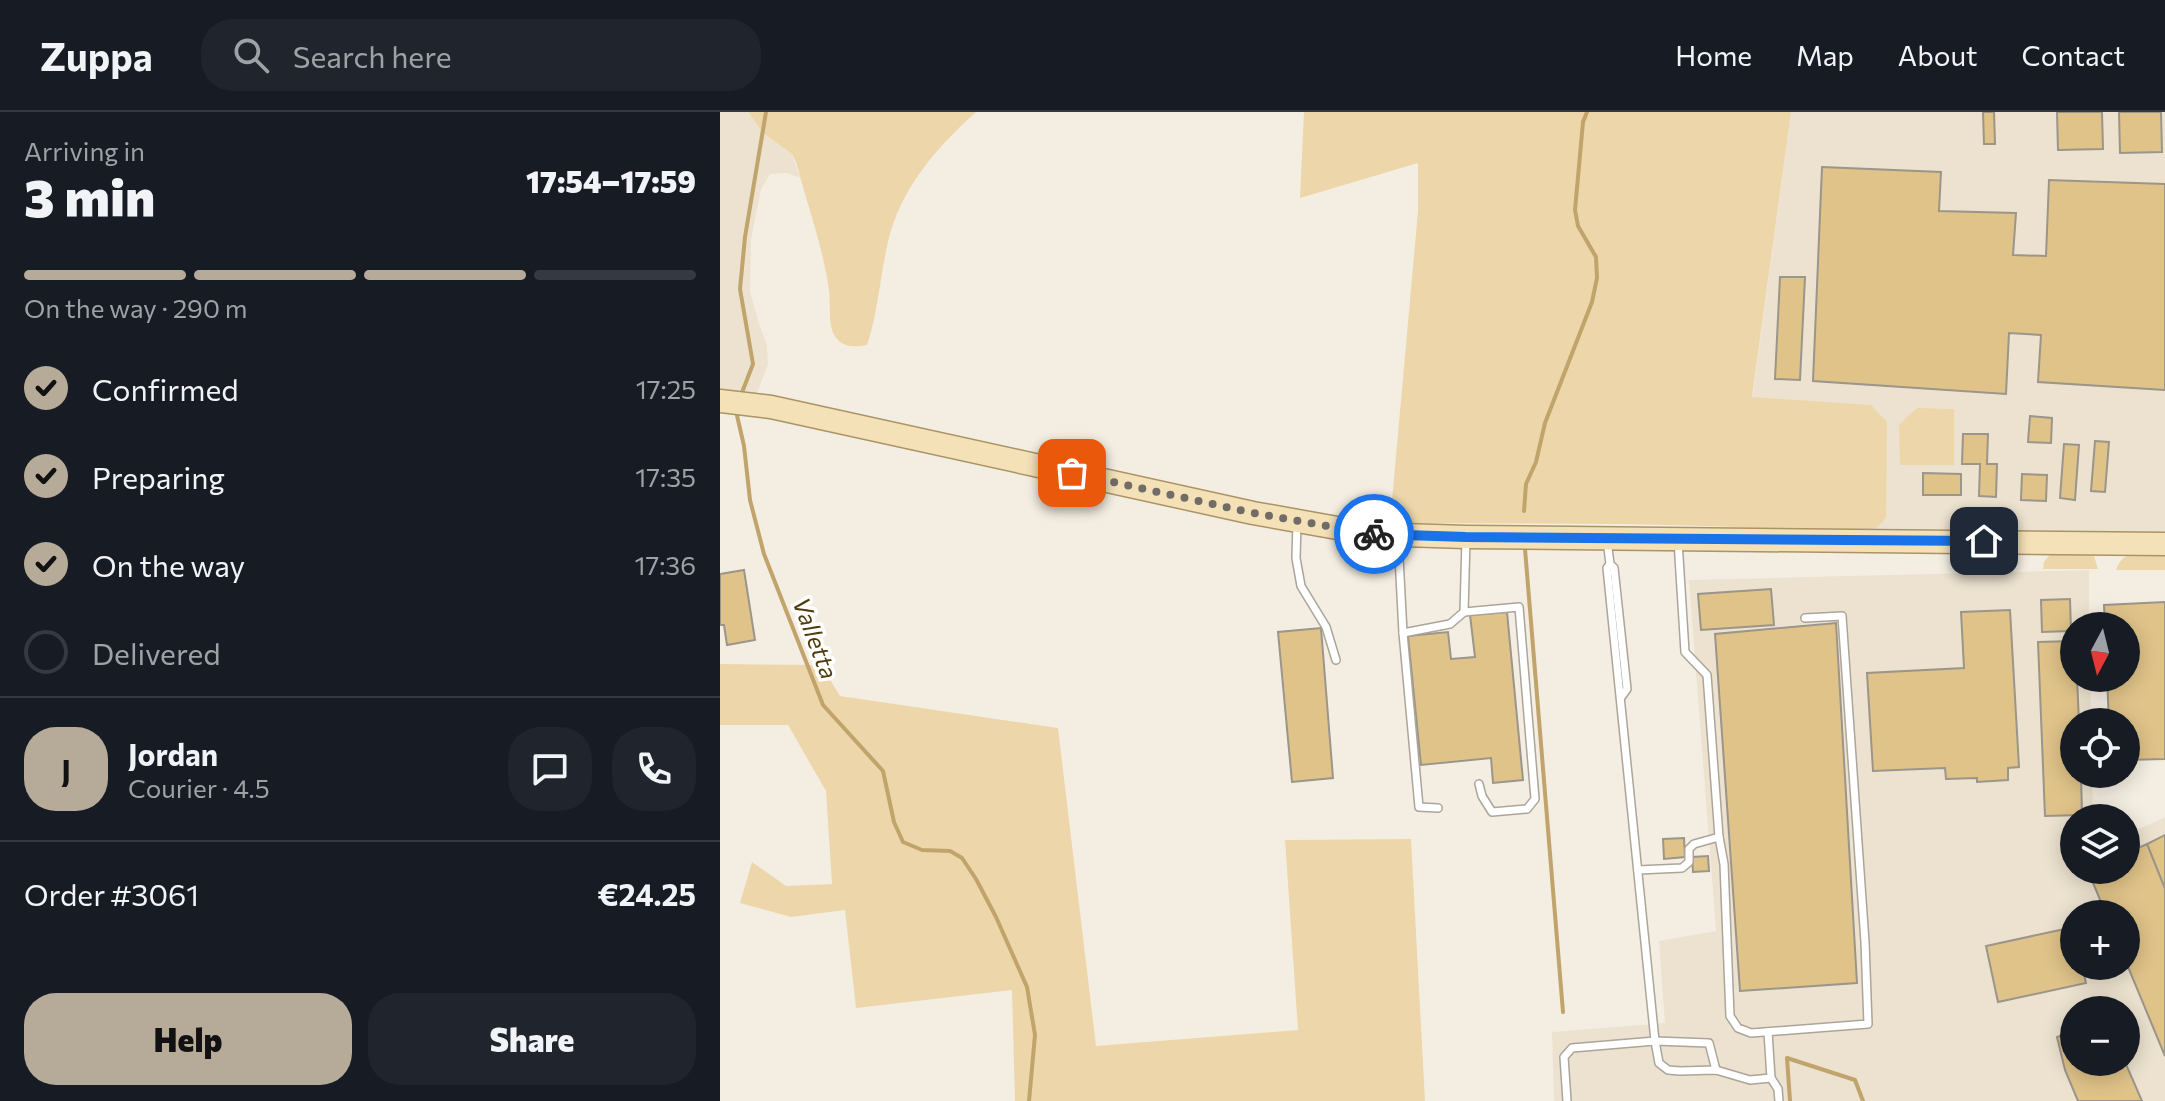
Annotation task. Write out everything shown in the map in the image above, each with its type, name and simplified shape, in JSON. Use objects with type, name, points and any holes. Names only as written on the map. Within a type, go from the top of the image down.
[{"type":"main road","points":[[720,401],[771,407],[1297,522],[1371,534],[2165,544]]},
{"type":"lane","points":[[1297,522],[1296,558],[1301,586],[1326,627],[1336,660]]},
{"type":"lane","points":[[1398,535],[1403,633],[1419,807],[1438,808]]},
{"type":"lane","points":[[1464,612],[1466,537]]},
{"type":"lane","points":[[1607,538],[1610,564],[1607,568],[1659,1063],[1668,1070],[1716,1070],[1750,1080],[1771,1078]]},
{"type":"lane","points":[[1678,538],[1685,652],[1707,675],[1719,837],[1724,864],[1730,1016],[1738,1028],[1751,1033],[1868,1024],[1842,616],[1805,618]]},
{"type":"lane","points":[[1403,633],[1450,624],[1464,612],[1519,607],[1535,799],[1527,809],[1492,812],[1479,784]]},
{"type":"lane","points":[[1638,870],[1682,868],[1689,862],[1689,849],[1694,844],[1719,837]]},
{"type":"lane","points":[[1768,1032],[1771,1078],[1778,1089],[1779,1101]]},
{"type":"lane","points":[[1567,1101],[1564,1057],[1572,1048],[1655,1041],[1709,1043],[1716,1070]]},
{"type":"shaded area","points":[[720,112],[748,112],[763,133],[792,154],[800,178],[787,173],[770,174],[761,189],[751,240],[750,291],[767,345],[768,365],[756,395],[720,393]]},
{"type":"shaded area","points":[[748,112],[976,112],[934,155],[901,204],[888,242],[867,345],[847,345],[834,334],[823,258],[796,162],[792,154],[763,133]]},
{"type":"shaded area","points":[[1304,112],[1791,112],[1752,397],[1871,405],[1887,422],[1886,517],[1869,531],[1840,534],[1647,524],[1390,523],[1418,211],[1418,163],[1300,198]]},
{"type":"shaded area","points":[[1791,112],[2165,112],[2165,532],[1735,527]]},
{"type":"shaded area","points":[[1917,408],[1954,409],[1954,465],[1900,465],[1899,425]]},
{"type":"shaded area","points":[[2051,553],[2089,553],[2094,556],[2098,569],[2043,569]]},
{"type":"shaded area","points":[[2131,554],[2165,554],[2165,570],[2116,570],[2118,564]]},
{"type":"shaded area","points":[[2089,570],[2089,612],[2060,612],[2060,692],[2090,692],[2091,708],[2060,708],[2060,788],[2092,788],[2093,804],[2060,804],[2060,884],[2140,884],[2140,829],[2165,817],[2165,1101],[1554,1101],[1552,1032],[1665,1023],[1659,941],[1716,931],[1689,580]]},
{"type":"shaded area","points":[[720,664],[821,665],[840,696],[1058,728],[1096,1046],[1298,1030],[1285,840],[1411,839],[1425,1101],[1015,1101],[1012,990],[856,1008],[845,910],[791,917],[740,903],[752,862],[786,886],[832,884],[826,791],[788,725],[720,725]]},
{"type":"building","points":[[1983,112],[1994,112],[1995,144],[1984,144]]},
{"type":"building","points":[[2057,112],[2102,112],[2103,149],[2058,150]]},
{"type":"building","points":[[2119,112],[2161,112],[2162,152],[2120,153]]},
{"type":"building","points":[[1822,167],[1941,172],[1939,211],[2016,213],[2013,255],[2046,256],[2049,180],[2165,184],[2165,390],[2038,382],[2041,335],[2009,333],[2006,394],[1813,381]]},
{"type":"building","points":[[1780,277],[1805,277],[1800,380],[1775,379]]},
{"type":"building","points":[[2030,416],[2052,418],[2051,443],[2028,442]]},
{"type":"building","points":[[1963,434],[1988,434],[1987,464],[1997,464],[1996,497],[1979,496],[1980,464],[1962,464]]},
{"type":"building","points":[[2095,441],[2109,442],[2105,492],[2091,491]]},
{"type":"building","points":[[2064,444],[2079,445],[2075,500],[2060,498]]},
{"type":"building","points":[[1923,473],[1961,474],[1961,495],[1923,495]]},
{"type":"building","points":[[2022,474],[2047,475],[2046,501],[2021,500]]},
{"type":"building","points":[[744,570],[755,640],[727,645],[724,625],[720,625],[720,574]]},
{"type":"building","points":[[1771,589],[1774,625],[1701,630],[1698,594]]},
{"type":"building","points":[[2070,599],[2070,612],[2060,612],[2060,631],[2042,632],[2041,600]]},
{"type":"building","points":[[2165,602],[2165,759],[2140,760],[2140,708],[2108,708],[2108,692],[2140,692],[2140,612],[2104,612],[2104,605]]},
{"type":"building","points":[[2010,610],[2019,767],[2008,768],[2008,780],[1977,782],[1977,778],[1946,779],[1945,768],[1873,771],[1867,673],[1964,668],[1961,612]]},
{"type":"building","points":[[1507,612],[1523,780],[1493,783],[1491,758],[1421,765],[1408,636],[1448,632],[1451,659],[1475,657],[1470,615]]},
{"type":"building","points":[[1836,623],[1857,983],[1740,991],[1715,634]]},
{"type":"building","points":[[1321,628],[1333,778],[1292,782],[1278,632]]},
{"type":"building","points":[[2060,641],[2060,692],[2078,692],[2078,708],[2060,708],[2060,788],[2081,788],[2082,804],[2060,804],[2060,816],[2045,816],[2038,642]]},
{"type":"building","points":[[2165,835],[2165,889],[2147,844]]},
{"type":"building","points":[[1684,838],[1685,857],[1664,859],[1663,839]]},
{"type":"building","points":[[2147,844],[2165,889],[2165,1056],[2133,980],[2140,980],[2140,900],[2100,900],[2093,884],[2140,884],[2140,847]]},
{"type":"building","points":[[1708,856],[1709,871],[1693,872],[1692,857]]},
{"type":"building","points":[[2060,930],[2060,980],[2085,980],[2086,983],[1998,1002],[1986,946]]},
{"type":"building","points":[[2068,1076],[2131,1076],[2142,1101],[2078,1101]]},
{"type":"waterway","name":"Valletta","points":[[741,395],[753,364],[740,289],[745,237],[766,112]]},
{"type":"waterway","points":[[1524,511],[1526,484],[1536,462],[1545,423],[1592,302],[1597,278],[1596,257],[1578,226],[1575,210],[1583,122],[1587,112]]},
{"type":"waterway","name":"Valletta","points":[[736,411],[744,446],[750,500],[764,554],[823,705],[883,771],[894,822],[903,842],[922,850],[950,851],[962,858],[996,917],[1027,987],[1035,1035],[1029,1101]]},
{"type":"waterway","points":[[1525,549],[1563,1012]]},
{"type":"waterway","points":[[1790,1101],[1787,1058],[1855,1080],[1863,1101]]},
{"type":"way so far","points":[[1072,473],[1297,522],[1374,534]]},
{"type":"route","points":[[1374,534],[1984,541]]}]
